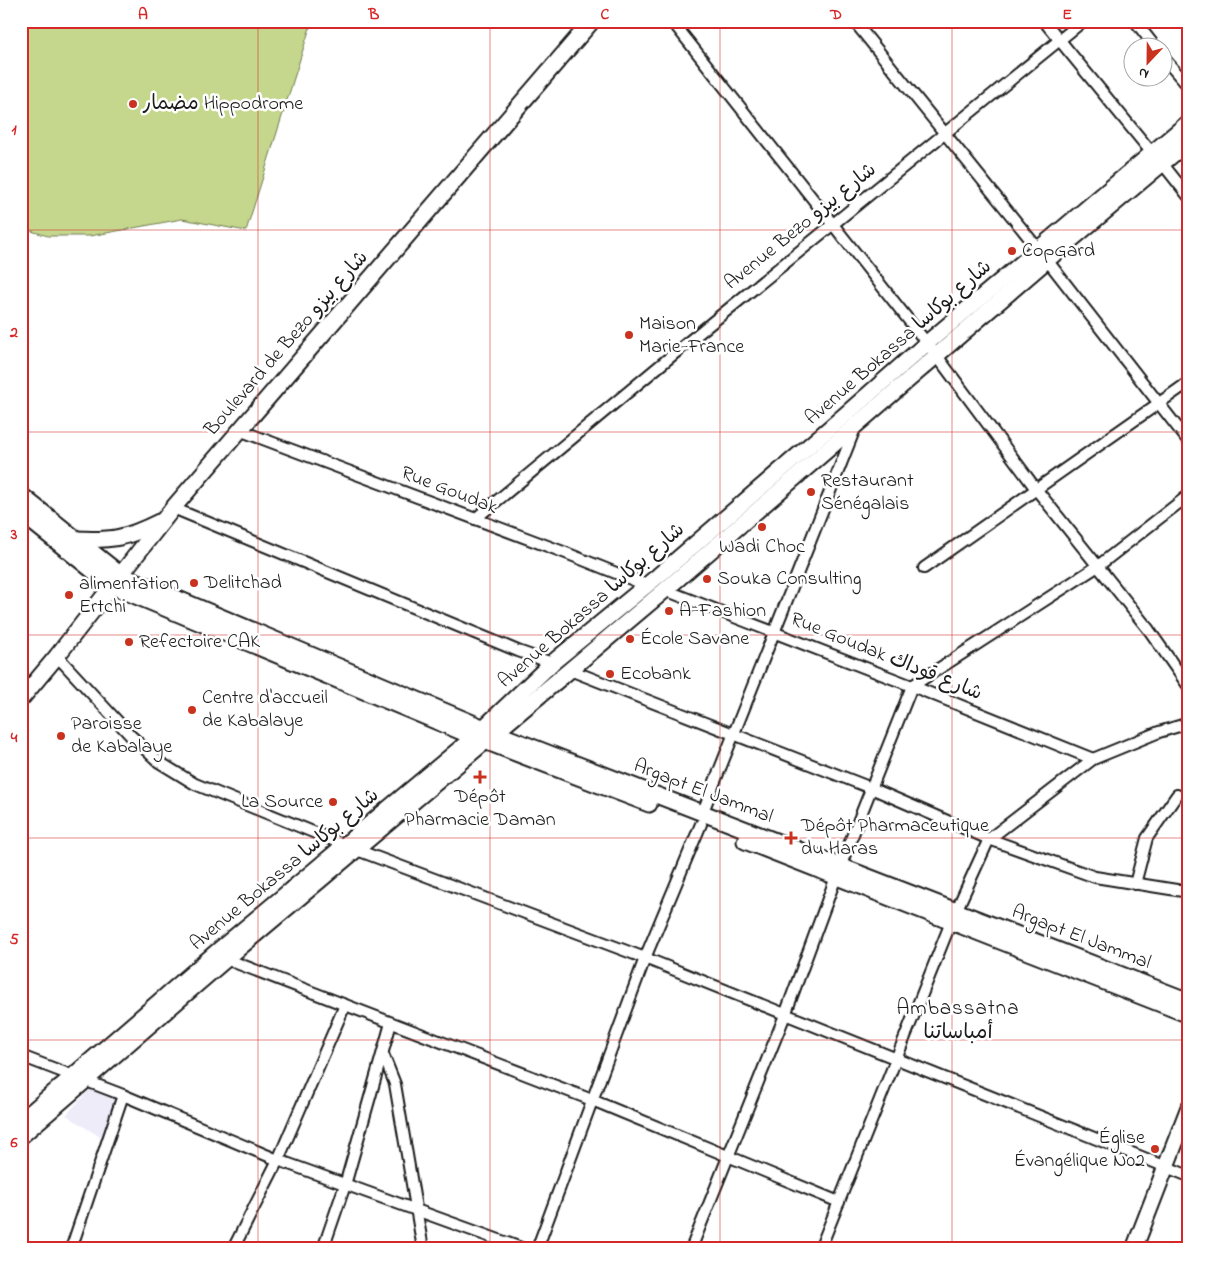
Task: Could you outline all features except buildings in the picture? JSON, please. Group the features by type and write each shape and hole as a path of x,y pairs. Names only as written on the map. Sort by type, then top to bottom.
{"street":[{"name":"Boulevard de Bezo شارع بيزو","path":"21,700 117,581 172,508 592,21"},
{"path":"672,21 937,356 1036,489 1148,630 1189,687"},
{"path":"854,21 1043,255 1189,442"},
{"path":"1044,21 1189,197"},
{"name":"Avenue Bezo شارع بيزو","path":"475,520 704,329 1083,21"},
{"path":"1134,21 1148,38"},
{"path":"1172,67 1189,87"},
{"name":"Avenue Bokassa شارع بوكاسا","path":"485,734 552,663 646,585 926,344 1043,255 1157,158 1189,122"},
{"name":"Avenue Bokassa شارع بوكاسا","path":"1157,158 1189,141"},
{"name":"Avenue Bokassa شارع بوكاسا","path":"21,1136 212,957 351,847 485,734 570,670 665,590 937,356 1043,255"},
{"path":"924,568 1189,382"},
{"path":"537,1249 645,958 702,819 733,734 858,423"},
{"name":"Rue Goudak","path":"239,430 646,585"},
{"path":"21,495 76,539 117,581"},
{"path":"691,1249 730,1156 838,872 912,686 1098,566 1189,495"},
{"path":"172,508 552,663"},
{"path":"21,513 117,581"},
{"path":"76,539 102,540 133,535 163,520"},
{"name":"Argapt El Jammal","path":"117,581 485,734 954,917 1189,1001"},
{"name":"Rue Goudak شارع قوداك","path":"665,590 1093,759"},
{"path":"57,656 131,736 159,762 195,784 351,847 645,958 1189,1176"},
{"path":"570,670 871,788 989,839 1095,877 1189,892"},
{"path":"820,1249 954,917 989,839 1093,759 1159,732 1189,723"},
{"path":"1135,884 1147,838 1177,795"},
{"name":"Avenue Bokassa شارع بوكاسا","path":"21,1121 81,1078 226,960 351,847"},
{"name":"Argapt El Jammal","path":"954,917 1189,1016"},
{"path":"226,960 592,1100 839,1202"},
{"path":"234,1249 278,1160 345,1005"},
{"path":"323,1249 346,1184 391,1023"},
{"path":"383,1054 395,1084 423,1249"},
{"path":"21,1056 81,1078 278,1160 524,1249"},
{"path":"72,1249 123,1095"},
{"path":"1134,1249 1189,1106"}],"shaded area":[{"path":"92,1087 116,1095 103,1139 66,1115"},
{"path":"1189,1218 1189,1249 1177,1249"}],"green space":[{"name":"مضمار Hippodrome","path":"21,21 312,21 246,231 182,219 90,236 48,236 21,228"}],"place":[{"name":"مضمار Hippodrome","path":"133,104"},
{"name":"CopGard","path":"1012,251"},
{"name":"Maison Marie-France","path":"629,335"},
{"name":"Restaurant Sénégalais","path":"811,492"},
{"name":"Wadi Choc","path":"762,527"},
{"name":"Souka Consulting","path":"707,579"},
{"name":"Delitchad","path":"194,583"},
{"name":"alimentation Ertchi","path":"69,595"},
{"name":"A-Fashion","path":"669,611"},
{"name":"École Savane","path":"630,639"},
{"name":"Refectoire CAK","path":"129,642"},
{"name":"Ecobank","path":"610,674"},
{"name":"Centre d'accueil de Kabalaye","path":"192,710"},
{"name":"Paroisse de Kabalaye","path":"61,736"},
{"name":"Dépôt Pharmacie Daman","path":"480,777"},
{"name":"La Source","path":"333,802"},
{"name":"Dépôt Pharmaceutique du Haras","path":"791,838"},
{"name":"Église Évangélique N02","path":"1155,1149"}],"district":[{"name":"Ambassatna أمباساتنا","path":"958,1021"}]}
